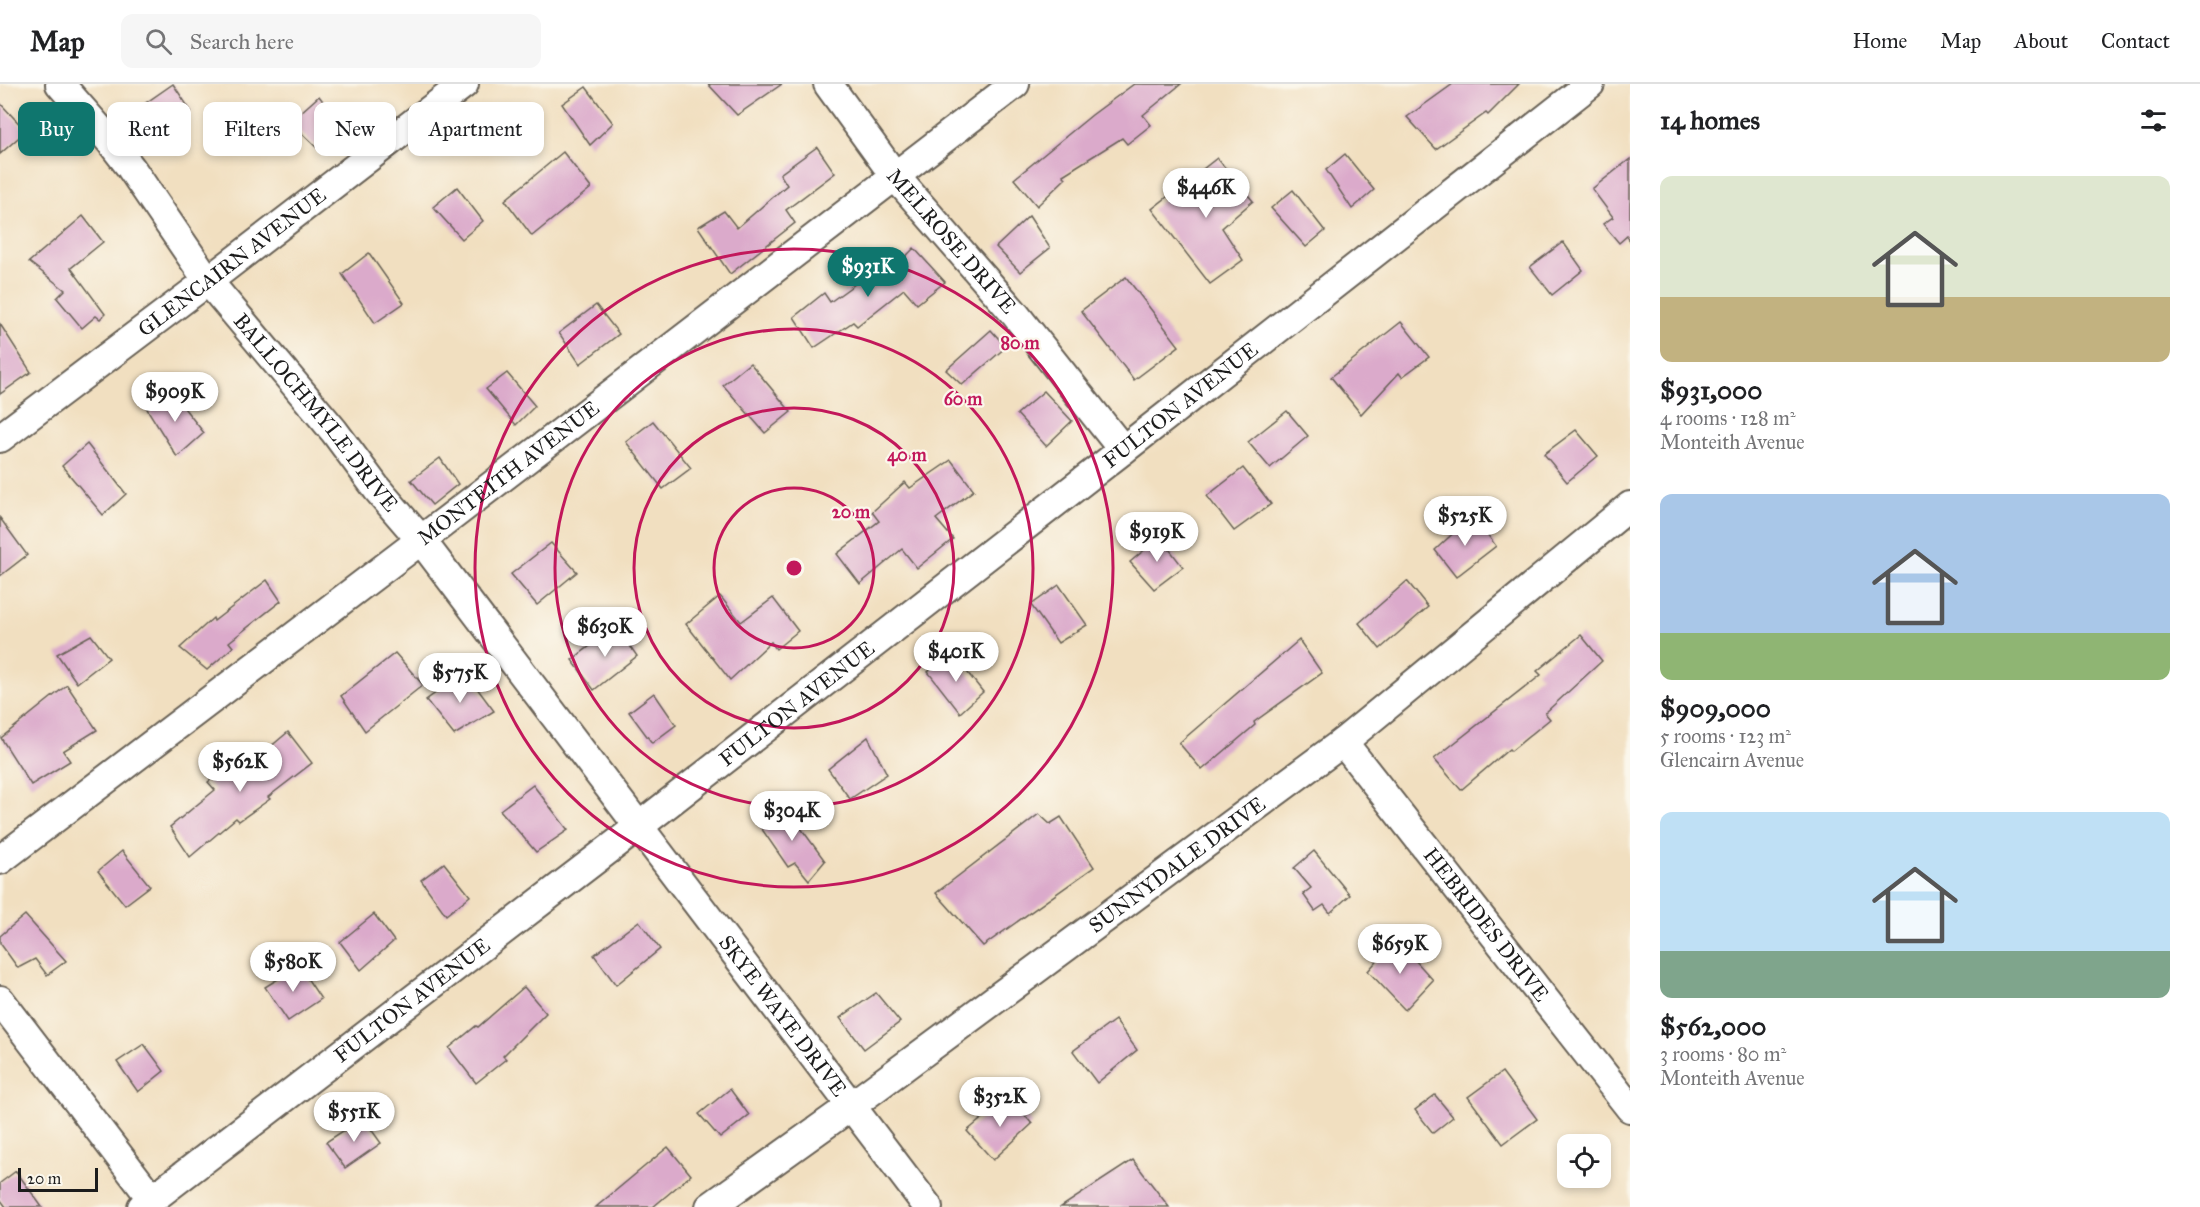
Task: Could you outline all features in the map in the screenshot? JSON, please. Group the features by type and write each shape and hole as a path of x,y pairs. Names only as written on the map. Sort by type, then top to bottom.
{"street":[{"name":"BALLOCHMYLE DRIVE","path":"60,84 131,168 208,281 334,431 377,489 421,540 638,827"},
{"name":"GLENCAIRN AVENUE","path":"0,438 464,84"},
{"name":"MELROSE DRIVE","path":"828,84 894,175 1015,314 1124,450"},
{"name":"MONTEITH AVENUE","path":"0,860 1015,84"},
{"name":"FULTON AVENUE","path":"147,1203 638,827 1124,450 1590,84"},
{"name":"SUNNYDALE DRIVE","path":"710,1207 851,1106 1343,742 1630,506"},
{"name":"HEBRIDES DRIVE","path":"1343,742 1630,1108"},
{"name":"SKYE WAYE DRIVE","path":"638,827 928,1207"},
{"path":"0,1000 147,1203"}],"building":[{"path":"173,84 185,102 147,102"},
{"path":"708,84 782,84 737,115"},
{"path":"1134,84 1181,84 1143,115 1151,125 1127,144 1122,138 1063,175 1066,178 1037,206 1014,179"},
{"path":"1453,84 1519,84 1488,115 1486,113 1436,149 1407,117"},
{"path":"586,87 613,123 590,145 562,104"},
{"path":"319,96 324,102 314,102 314,145 302,134 302,111"},
{"path":"0,103 18,122 18,138 0,154"},
{"path":"817,147 835,173 786,210 795,223 730,274 698,227 724,211 737,228 787,185 780,174"},
{"path":"563,152 591,188 532,236 505,200"},
{"path":"1345,154 1374,190 1352,209 1326,170"},
{"path":"1217,158 1253,201 1222,228 1243,260 1210,284 1152,209"},
{"path":"1630,159 1630,241 1627,236 1619,243 1603,224 1613,217 1592,189"},
{"path":"457,187 483,221 462,239 433,207"},
{"path":"1293,190 1325,231 1306,247 1271,208"},
{"path":"83,216 103,242 71,268 105,314 100,319 96,316 82,328 57,298 65,290 29,262"},
{"path":"1029,216 1050,248 1020,272 996,247"},
{"path":"1563,242 1583,270 1552,295 1530,267"},
{"path":"914,248 945,282 917,304 904,289 857,326 853,322 814,348 794,317 824,293 830,302 873,271 881,282"},
{"path":"369,253 404,303 375,323 342,274"},
{"path":"1126,277 1179,346 1134,380 1081,311"},
{"path":"596,305 619,334 580,364 559,333"},
{"path":"1401,322 1429,357 1402,377 1399,373 1361,414 1331,377"},
{"path":"0,324 31,372 0,394"},
{"path":"991,330 1006,347 962,385 946,370"},
{"path":"750,363 791,412 765,433 723,385"},
{"path":"507,373 535,406 516,425 486,389"},
{"path":"169,389 204,433 177,457 147,409"},
{"path":"1044,391 1072,421 1046,446 1017,414"},
{"path":"1287,411 1308,436 1270,468 1248,442"},
{"path":"653,421 691,468 663,489 626,442"},
{"path":"1576,430 1598,456 1567,482 1544,454"},
{"path":"87,444 126,494 103,515 62,466"},
{"path":"440,458 458,484 432,505 411,480"},
{"path":"951,460 974,490 936,519 953,539 917,568 902,549 860,584 837,554 879,521 872,512 905,482 910,488"},
{"path":"1243,468 1271,504 1234,531 1207,496"},
{"path":"1473,515 1496,546 1456,577 1435,550"},
{"path":"0,518 27,555 0,576"},
{"path":"1160,537 1183,567 1154,589 1130,562"},
{"path":"551,543 577,572 537,605 511,574"},
{"path":"267,580 281,601 229,642 233,647 207,670 180,648 213,618 214,621"},
{"path":"1407,581 1428,607 1380,649 1359,623"},
{"path":"1059,585 1087,625 1058,643 1031,605"},
{"path":"720,596 741,622 773,598 798,631 776,649 771,642 730,680 686,624"},
{"path":"616,626 637,656 594,690 572,660"},
{"path":"91,635 109,658 77,683 57,654"},
{"path":"1581,635 1602,661 1545,713 1550,719 1511,751 1509,749 1461,790 1434,759 1541,675 1537,671"},
{"path":"1299,640 1322,673 1254,722 1255,725 1202,770 1179,743"},
{"path":"395,653 423,685 365,731 341,696"},
{"path":"952,653 983,692 960,713 928,672"},
{"path":"465,672 494,711 454,735 426,700"},
{"path":"67,685 97,730 63,751 70,761 31,785 1,738"},
{"path":"654,693 676,725 652,743 629,712"},
{"path":"288,732 312,763 268,797 270,799 239,821 236,818 190,857 170,827 215,790 208,782 236,761 244,769"},
{"path":"868,737 887,774 850,799 828,769"},
{"path":"533,785 568,830 536,852 500,810"},
{"path":"784,805 825,861 809,880 795,863 788,867 759,825"},
{"path":"1039,814 1050,824 1061,817 1094,867 983,946 936,893"},
{"path":"122,851 150,886 125,905 98,871"},
{"path":"1314,851 1350,895 1330,913 1324,905 1315,911 1303,894 1311,888 1294,868"},
{"path":"444,863 470,896 446,915 421,880"},
{"path":"374,914 394,941 361,970 340,942"},
{"path":"25,915 66,961 47,975 35,959 18,968 0,943 0,936"},
{"path":"639,921 660,949 616,985 594,955"},
{"path":"1396,939 1433,980 1405,1010 1368,971"},
{"path":"299,966 321,999 288,1021 265,987"},
{"path":"524,987 546,1013 503,1056 506,1059 476,1083 449,1048 476,1026 478,1027"},
{"path":"876,993 900,1022 864,1049 840,1018"},
{"path":"1115,1020 1137,1050 1097,1083 1073,1051"},
{"path":"144,1044 164,1071 138,1092 117,1062"},
{"path":"1502,1072 1537,1119 1503,1144 1468,1097"},
{"path":"730,1089 749,1115 720,1138 699,1114"},
{"path":"1435,1095 1453,1117 1433,1133 1415,1110"},
{"path":"1009,1096 1032,1124 993,1160 967,1131"},
{"path":"363,1118 381,1143 345,1168 326,1142"},
{"path":"668,1147 691,1175 653,1207 596,1207"},
{"path":"1133,1160 1169,1207 1061,1207"},
{"path":"16,1171 42,1207 6,1207 0,1199 0,1183"}]}
